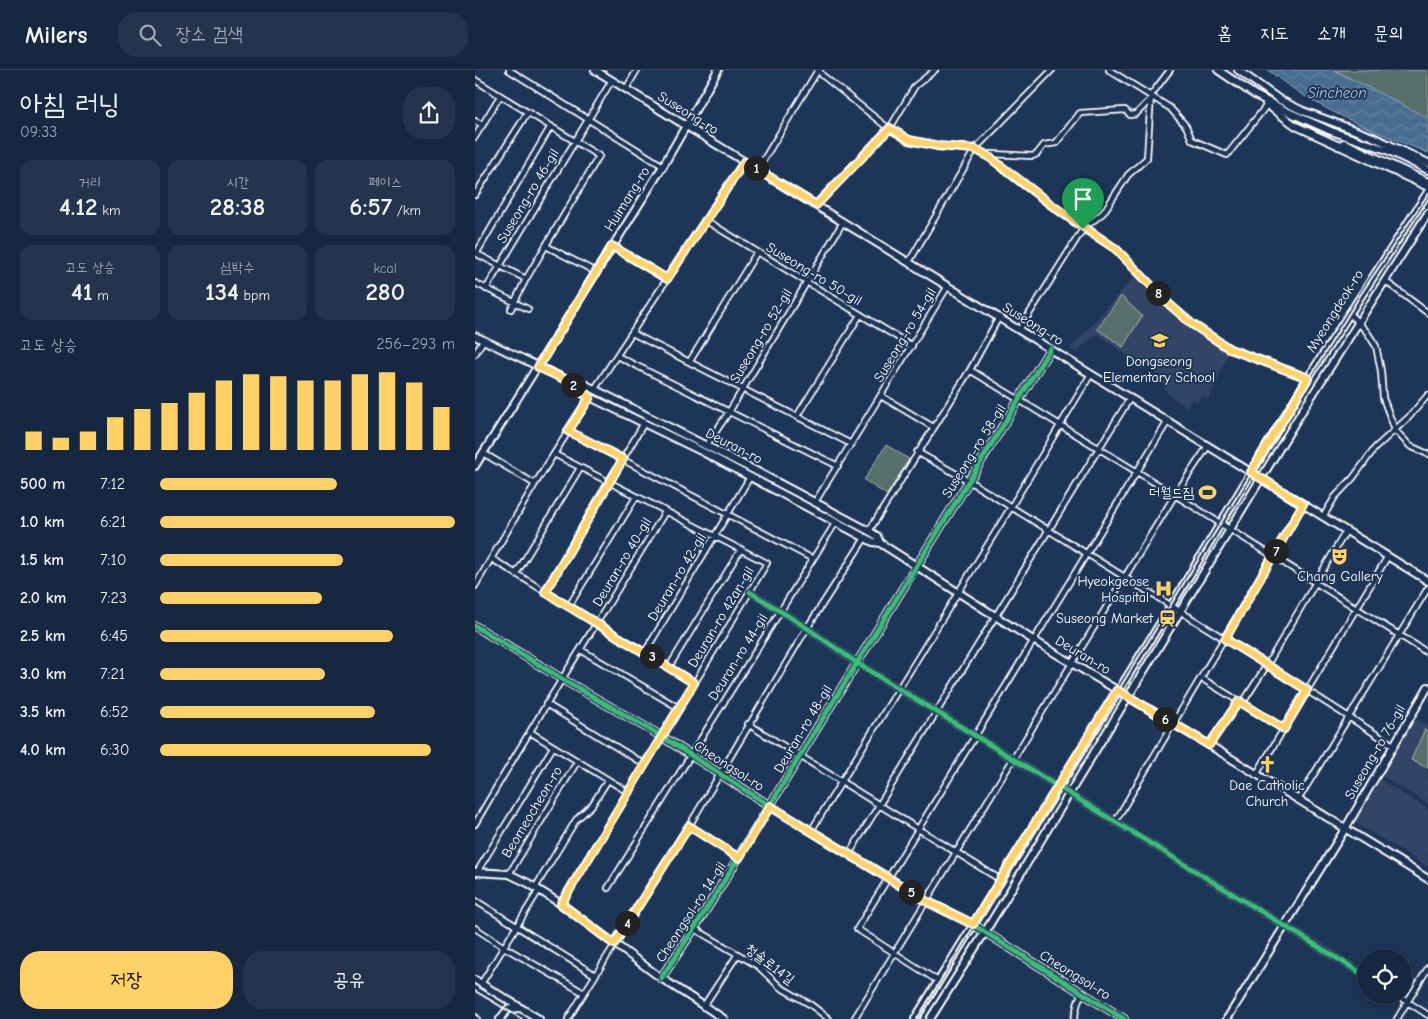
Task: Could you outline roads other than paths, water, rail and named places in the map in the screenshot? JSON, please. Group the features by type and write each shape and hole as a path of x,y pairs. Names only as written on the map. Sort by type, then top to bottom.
{"main road":[{"name":"Suseong-ro","path":"595,70 1428,581"},
{"name":"Huimang-ro","path":"475,466 663,166 718,70"},
{"path":"1219,70 1296,126 1428,187"},
{"path":"1238,70 1280,100 1303,111 1373,137 1428,163"},
{"path":"1255,95 1309,122 1387,150 1428,170"},
{"path":"1338,146 1344,143 1428,182"},
{"path":"1377,158 1378,151 1387,150"},
{"name":"Myeongdeok-ro","path":"915,1019 1117,690 1171,606 1308,378 1428,192"},
{"name":"Myeongdeok-ro","path":"930,1019 1357,322 1428,213"},
{"name":"Deuran-ro","path":"475,336 571,382 584,384 706,446 869,531 877,536 880,543"},
{"name":"Suseong-ro 58-gil","path":"916,565 1050,349"},
{"name":"Deuran-ro","path":"571,382 579,391 590,397 750,477 865,538 880,543 1033,640 1428,879"},
{"name":"Deuran-ro 48-gil","path":"770,806 916,565"},
{"name":"Cheongsol-ro","path":"475,626 661,736 770,806 926,901 973,924 1124,1019"},
{"name":"Suseong-ro 76-gil","path":"1227,1019 1345,829 1428,687"},
{"name":"Cheongsol-ro 14-gil","path":"661,978 695,929 770,806"},
{"name":"Beomeocheon-ro","path":"476,872 509,874 537,889 561,904 661,978 724,1019"},
{"path":"478,982 539,1019"},
{"path":"500,1019 508,1009 515,1007 523,1010"}],"street":[{"path":"509,70 589,118"},
{"path":"625,89 637,70"},
{"path":"758,169 819,70 822,75 890,128 909,140 939,146 975,149 988,156 1083,229 1116,249 1170,305 1192,324 1230,349 1308,378"},
{"path":"816,205 890,128 915,86 935,70"},
{"path":"909,262 975,149 1052,70"},
{"path":"1109,70 1170,108 1186,126 1192,140 1227,155 1267,105"},
{"path":"988,156 999,153 1033,156 1044,145 1053,144 1059,140 1080,113 1125,110 1130,114 1136,114 1170,70"},
{"path":"475,80 575,141"},
{"name":"Suseong-ro 46-gil","path":"486,289 612,80"},
{"path":"475,137 501,96"},
{"path":"1019,330 1083,229 1103,213 1129,175 1147,158 1151,97"},
{"path":"475,195 528,112"},
{"name":"Huimang-ro","path":"589,118 663,166"},
{"path":"475,121 483,125"},
{"path":"526,279 475,253 551,126"},
{"name":"Suseong-ro 46-gil","path":"546,246 599,156 575,141"},
{"path":"594,390 744,162"},
{"name":"Suseong-ro 50-gil","path":"705,220 912,346"},
{"name":"Suseong-ro 52-gil","path":"706,446 729,412 843,222"},
{"path":"511,309 546,246 596,272"},
{"name":"Huimang-ro","path":"612,246 667,279"},
{"path":"690,361 757,252"},
{"path":"1385,281 1428,313"},
{"path":"475,283 528,309"},
{"name":"Suseong-ro 54-gil","path":"815,502 948,286"},
{"path":"1349,313 1370,336 1376,346 1383,398 1395,430 1410,446 1428,454"},
{"path":"797,416 860,315"},
{"path":"869,531 970,370 999,317"},
{"path":"632,332 851,444"},
{"path":"475,354 483,340"},
{"path":"617,356 838,466"},
{"path":"970,370 1019,400"},
{"path":"811,831 1091,374"},
{"path":"1323,516 1335,497 1353,478 1375,448 1395,430 1428,394"},
{"name":"Suseong-ro 54-gil","path":"881,396 933,427"},
{"path":"475,586 553,454 590,397"},
{"path":"849,854 1130,398"},
{"name":"Suseong-ro 58-gil","path":"1019,400 1220,523"},
{"path":"938,981 857,929 1168,421"},
{"path":"545,592 644,423"},
{"path":"568,431 813,559"},
{"path":"854,1019 1071,663 1175,495 1208,446"},
{"path":"917,452 969,481"},
{"path":"483,453 535,484"},
{"name":"Deuran-ro 40-gil","path":"553,454 715,536"},
{"path":"516,574 580,468"},
{"name":"Deuran-ro 42-gil","path":"645,652 750,477"},
{"name":"Suseong-ro 58-gil","path":"969,481 1171,606"},
{"name":"Deuran-ro 40-gil","path":"569,606 636,497"},
{"path":"1115,822 1225,639 1303,504"},
{"name":"Deuran-ro 40-gil","path":"598,623 665,512"},
{"name":"Deuran-ro 44-gil","path":"690,754 836,522"},
{"path":"1220,523 1428,653"},
{"path":"1209,745 1239,701 1244,701 1346,531"},
{"name":"Deuran-ro 42an-gil","path":"561,904 767,563 715,536"},
{"path":"568,1019 689,826 719,772 807,628 865,538"},
{"name":"Deuran-ro 42an-gil","path":"669,667 741,549"},
{"path":"1256,775 1388,556"},
{"name":"Deuran-ro 40-gil","path":"492,559 694,683"},
{"path":"1298,800 1428,588"},
{"path":"750,592 807,628 857,663 1357,971"},
{"path":"1171,606 1393,745"},
{"path":"475,824 598,623"},
{"path":"581,650 679,708"},
{"path":"1201,678 1284,729"},
{"path":"547,704 644,764"},
{"path":"748,724 799,756"},
{"path":"530,732 628,792"},
{"name":"Beomeocheon-ro","path":"476,872 553,747"},
{"name":"Cheongsol-ro","path":"608,888 690,754"},
{"name":"Deuran-ro 48-gil","path":"799,756 1001,880"},
{"name":"Beomeocheon-ro","path":"509,874 577,762"},
{"path":"478,982 504,947 576,820 592,805 608,780"},
{"path":"689,826 739,858"},
{"path":"476,901 595,975"},
{"path":"475,928 584,993"},
{"name":"청솔로14길","path":"695,929 758,966 780,987 811,1005 829,1019"},
{"path":"703,1007 738,954"},
{"path":"1412,995 1428,968"},
{"path":"1074,1019 1082,992"},
{"path":"1397,1019 1407,1004"},
{"path":"1411,1004 1428,1015"}],"water":[{"name":"Sincheon","path":"1268,70 1334,70 1428,118 1428,153 1345,118 1305,96"}],"railway":[{"path":"917,1019 1361,294 1428,194"},
{"path":"475,991 522,1019"}],"place":[{"name":"Dongseong Elementary School","path":"1159,341"},
{"name":"더월드짐","path":"1208,492"},
{"name":"Chang Gallery","path":"1340,556"},
{"name":"Hyeokgeose Hospital","path":"1163,589"},
{"name":"Suseong Market","path":"1167,618"},
{"name":"Dae Catholic Church","path":"1267,765"}]}
